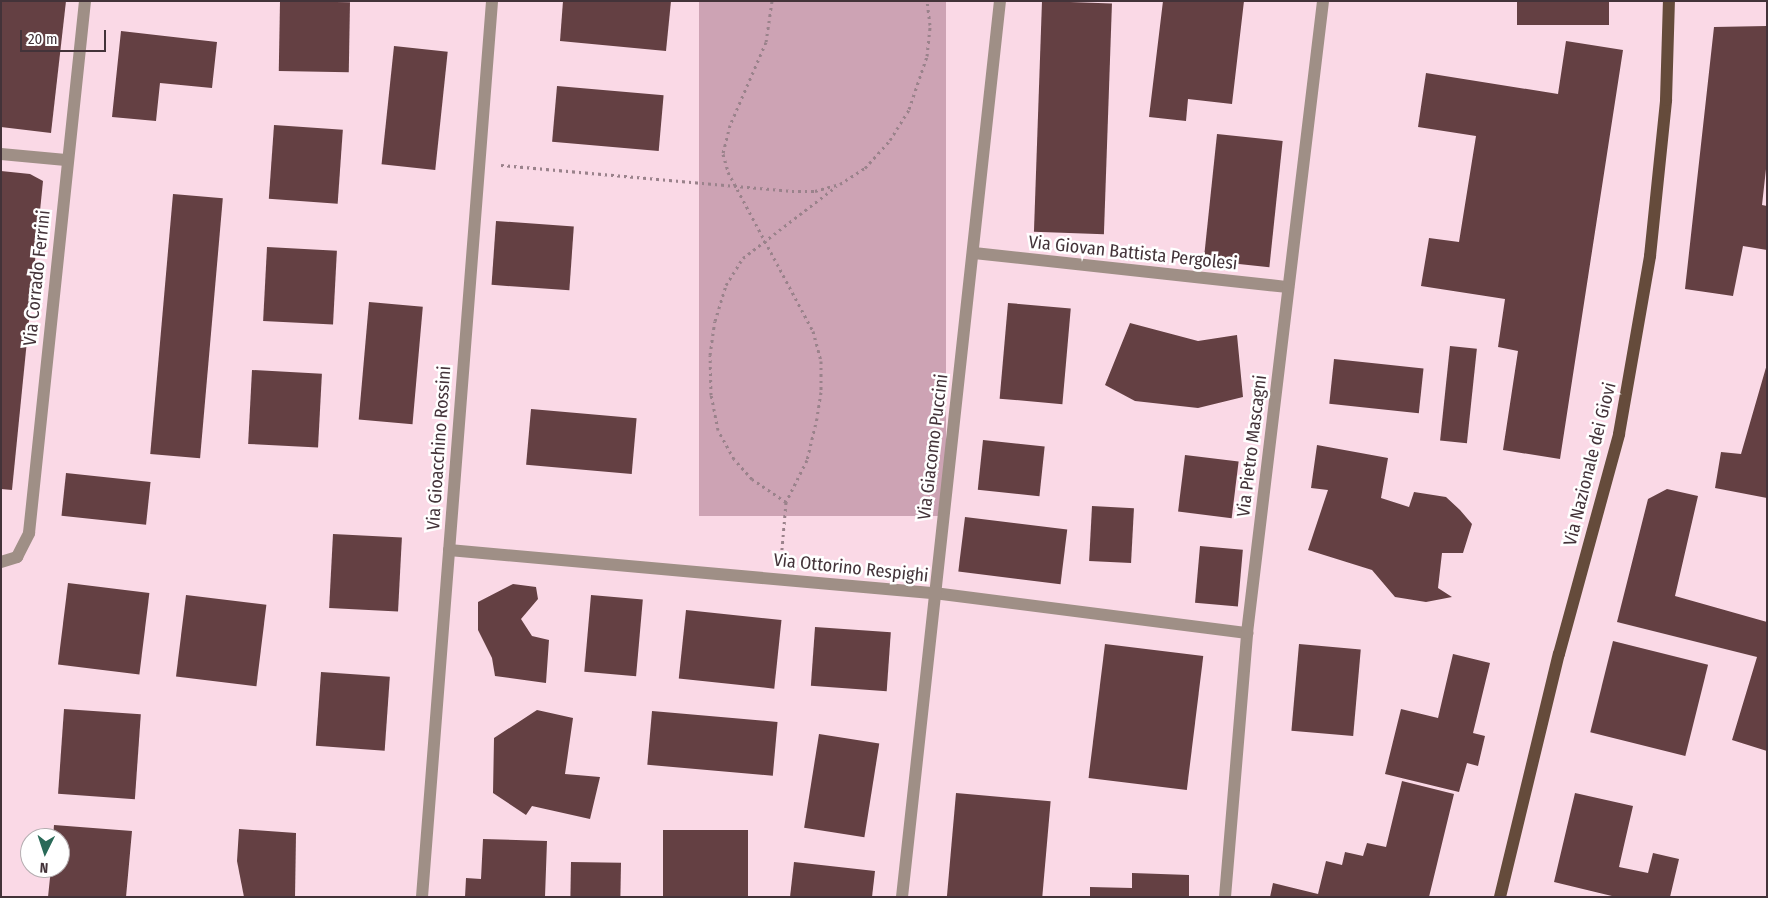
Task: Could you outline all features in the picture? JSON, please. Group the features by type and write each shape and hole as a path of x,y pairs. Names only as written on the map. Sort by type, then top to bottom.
{"main road":[{"name":"Via Nazionale dei Giovi","path":"1500,897 1559,654 1619,434 1650,256 1666,100 1669,1"}],"street":[{"name":"Via Corrado Ferrini","path":"1,562 17,557 29,533 66,160 85,1"},
{"name":"Via Gioacchino Rossini","path":"422,897 492,1"},
{"name":"Via Giacomo Puccini","path":"902,897 934,593 974,253 1000,1"},
{"name":"Via Pietro Mascagni","path":"1225,897 1247,633 1323,1"},
{"path":"1,154 66,160"},
{"name":"Via Giovan Battista Pergolesi","path":"974,253 1288,287"},
{"name":"Via Ottorino Respighi","path":"449,550 934,593 1247,633"}],"path":[{"path":"772,1 760,61 726,139 723,154 736,186 812,331 821,361 821,392 807,460 786,502 780,578"},
{"path":"786,502 759,485 734,459 718,430 711,394 715,321 726,285 743,258 864,168 890,140 909,109 927,56 930,24 927,1"},
{"path":"478,163 736,186 815,191 840,184"}],"shaded area":[{"path":"699,1 946,1 946,516 699,516"}],"building":[{"path":"1,1 66,1 51,133 1,127"},
{"path":"280,1 350,2 349,72 279,71"},
{"path":"563,1 671,1 666,51 560,41"},
{"path":"1042,1 1112,3 1104,234 1034,232"},
{"path":"1163,1 1244,1 1232,104 1188,99 1186,121 1149,117"},
{"path":"1517,1 1609,1 1609,25 1517,25"},
{"path":"1767,26 1767,160 1762,205 1767,206 1767,250 1743,246 1733,296 1685,289 1714,27"},
{"path":"121,31 217,42 212,88 160,83 156,121 112,117"},
{"path":"1566,41 1623,50 1560,459 1503,450 1518,351 1498,347 1505,299 1421,286 1429,238 1459,242 1476,136 1418,127 1426,73 1558,94"},
{"path":"394,46 448,52 435,170 382,164"},
{"path":"557,86 664,95 659,151 552,142"},
{"path":"274,125 343,130 338,204 269,199"},
{"path":"1217,134 1283,141 1269,267 1204,260"},
{"path":"1,171 30,174 43,181 12,490 1,489"},
{"path":"173,194 223,198 200,458 150,454"},
{"path":"496,221 574,226 569,290 492,285"},
{"path":"267,247 337,251 333,325 263,321"},
{"path":"369,302 423,307 413,424 359,420"},
{"path":"1008,303 1071,308 1062,404 1000,399"},
{"path":"1130,323 1198,341 1237,335 1243,397 1198,408 1135,401 1105,385"},
{"path":"1450,346 1477,349 1467,443 1440,440"},
{"path":"1334,359 1424,368 1419,413 1329,404"},
{"path":"1767,364 1767,498 1715,488 1721,452 1741,454"},
{"path":"252,370 322,374 318,448 248,444"},
{"path":"531,409 637,418 632,474 526,465"},
{"path":"983,440 1045,446 1039,496 978,490"},
{"path":"1317,445 1388,458 1381,498 1409,507 1414,492 1446,497 1460,510 1472,524 1463,553 1442,553 1438,588 1452,597 1426,602 1395,597 1372,570 1308,550 1328,490 1311,488"},
{"path":"1185,455 1239,462 1232,518 1178,512"},
{"path":"66,473 151,482 146,525 62,516"},
{"path":"1667,489 1698,496 1675,596 1767,622 1767,751 1732,740 1757,657 1617,622 1648,499"},
{"path":"1092,506 1134,508 1131,563 1089,561"},
{"path":"965,517 1067,530 1061,584 958,572"},
{"path":"333,534 402,538 398,612 329,608"},
{"path":"1200,546 1243,550 1238,607 1195,603"},
{"path":"68,583 149,593 139,674 58,664"},
{"path":"513,584 536,587 538,599 521,619 532,636 549,640 546,683 495,676 492,658 478,630 478,602"},
{"path":"186,595 266,605 256,686 176,676"},
{"path":"591,595 643,600 636,676 584,672"},
{"path":"686,610 781,620 774,689 679,679"},
{"path":"815,627 891,632 887,691 811,686"},
{"path":"1613,641 1708,665 1685,756 1590,732"},
{"path":"1105,644 1203,656 1187,790 1089,778"},
{"path":"1299,644 1361,649 1353,736 1291,731"},
{"path":"1453,654 1490,663 1473,733 1485,736 1478,766 1467,763 1459,792 1385,774 1401,709 1438,718"},
{"path":"321,672 390,677 385,751 316,746"},
{"path":"64,709 141,714 135,799 58,794"},
{"path":"537,710 573,718 565,774 600,777 590,819 532,806 526,815 493,793 494,738"},
{"path":"652,711 778,722 773,776 647,765"},
{"path":"819,734 879,744 864,837 804,828"},
{"path":"1402,781 1454,794 1429,897 1270,897 1273,883 1318,894 1326,861 1342,865 1345,852 1363,856 1367,843 1386,847"},
{"path":"956,793 1051,801 1042,897 947,897"},
{"path":"1575,793 1633,806 1619,867 1648,873 1653,853 1679,859 1670,897 1616,897 1554,882"},
{"path":"54,825 132,831 126,897 48,897 50,878 70,878 70,828 54,828"},
{"path":"239,829 296,833 295,897 244,897 237,861"},
{"path":"663,830 748,830 748,897 663,897"},
{"path":"483,839 547,841 545,897 465,897 466,878 481,879"},
{"path":"571,862 621,863 620,897 570,897"},
{"path":"794,862 875,871 872,897 790,897"},
{"path":"1132,873 1189,875 1189,897 1090,897 1090,887 1132,888"}]}
